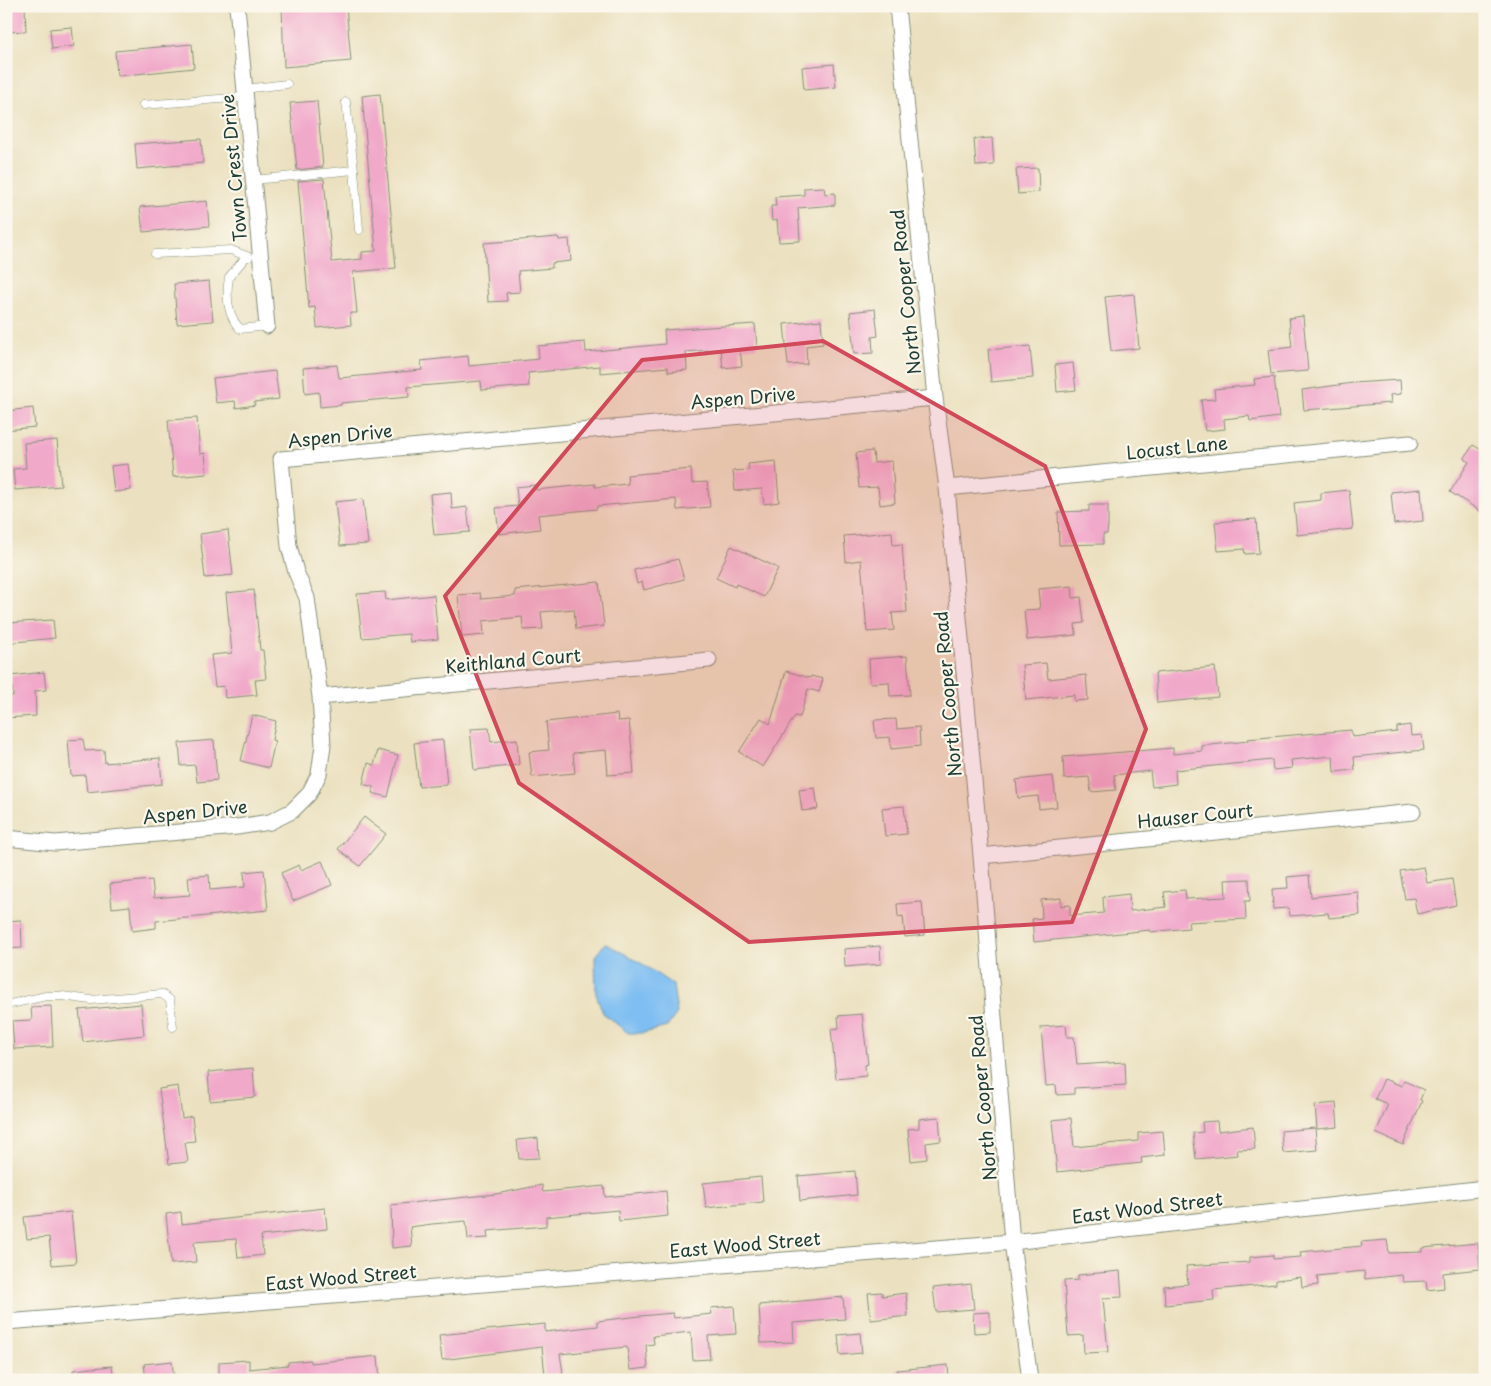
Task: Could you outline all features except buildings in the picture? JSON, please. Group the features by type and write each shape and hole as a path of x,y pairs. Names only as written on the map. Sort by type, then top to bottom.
{"street":[{"name":"Town Crest Drive","path":"237,6 253,180 253,256 267,326"},
{"name":"North Cooper Road","path":"897,6 935,398 947,488 981,856 1012,1242 1030,1380"},
{"name":"Aspen Drive","path":"6,838 56,843 237,827 270,822 292,811 309,794 319,774 323,745 320,697 307,598 296,572 289,546 281,459 935,398"},
{"name":"Locust Lane","path":"947,488 1410,443"},
{"name":"Keithland Court","path":"320,697 710,660"},
{"name":"Hauser Court","path":"981,856 1413,812"},
{"name":"East Wood Street","path":"6,1322 1012,1242 1485,1188"}],"lane":[{"path":"143,105 245,93 287,84"},
{"path":"346,102 359,230"},
{"path":"253,180 354,170"},
{"path":"155,254 231,250 253,256"},
{"path":"253,256 229,277 229,306 234,322 240,329 267,326"},
{"path":"6,1005 46,996 90,1000 162,994 170,1000 173,1027"}],"highlighted area":[{"path":"823,341 1045,466 1146,729 1072,922 749,942 519,783 445,596 642,360"}],"water":[{"path":"605,943 641,963 673,985 677,1013 667,1027 643,1033 628,1033 603,1013 596,994 595,957"}]}
